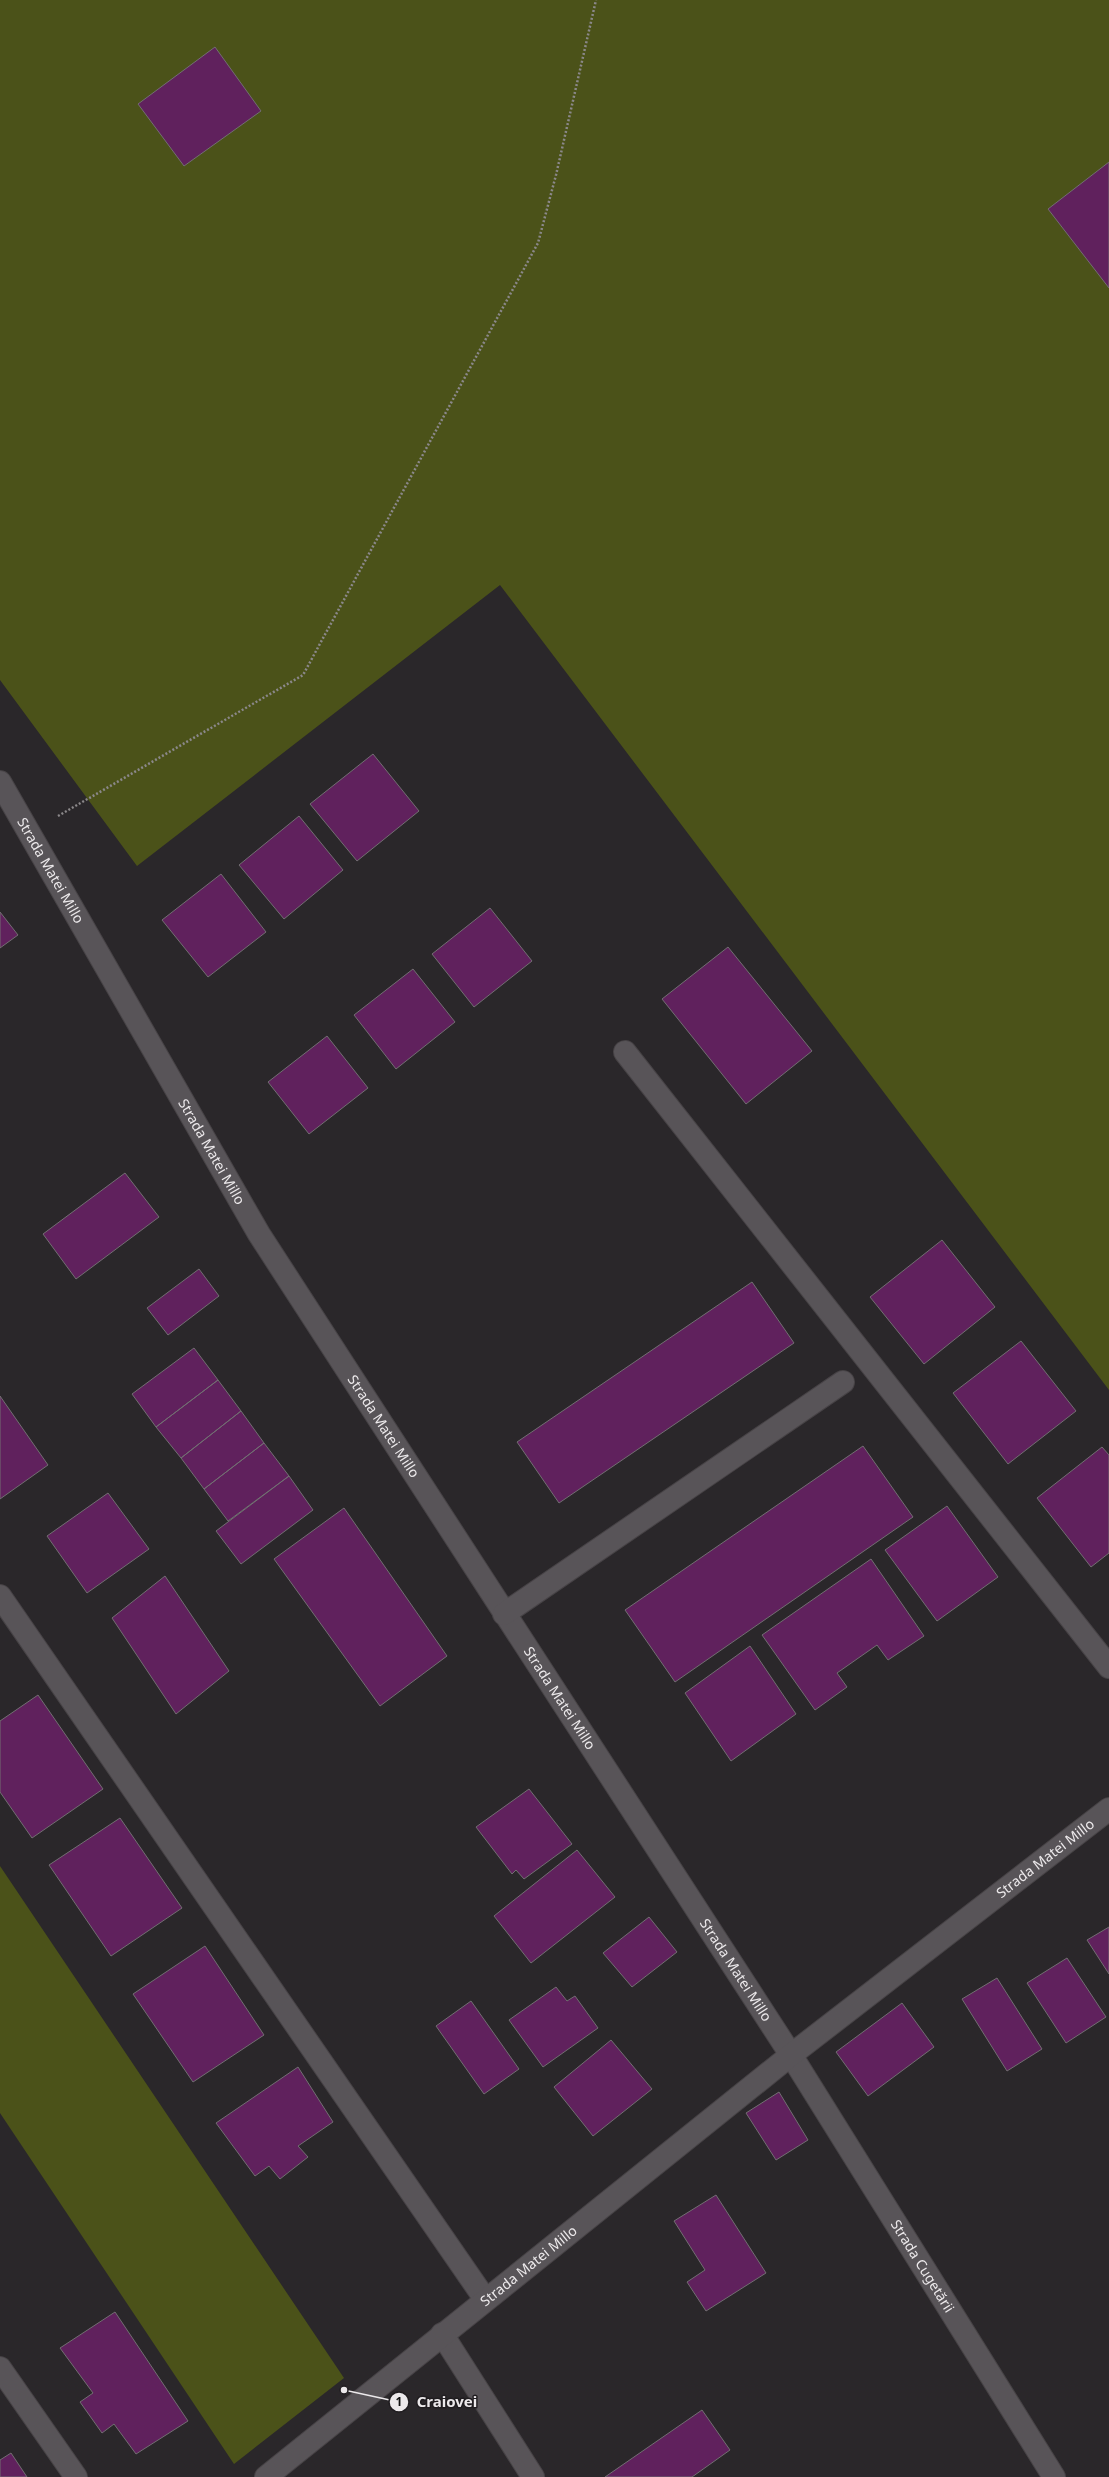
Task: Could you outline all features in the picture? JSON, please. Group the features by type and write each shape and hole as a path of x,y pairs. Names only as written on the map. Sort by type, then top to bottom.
{"street":[{"name":"Strada Matei Millo","path":"0,782 259,1234 791,2055"},
{"path":"625,1052 1109,1667"},
{"path":"504,1614 843,1382"},
{"path":"0,1596 485,2299"},
{"name":"Strada Matei Millo","path":"266,2477 485,2299 791,2055 1109,1809"},
{"name":"Strada Cugetării","path":"791,2055 1054,2477"},
{"path":"442,2334 533,2477"},
{"path":"0,2368 76,2477"}],"path":[{"path":"30,833 303,675 538,243 556,175 596,0"}],"green space":[{"path":"0,0 1109,0 1109,1390 500,585 137,866 0,680"},
{"path":"0,1866 344,2378 234,2464 0,2113"}],"building":[{"path":"215,47 261,111 184,166 138,104"},
{"path":"1109,162 1109,288 1048,209"},
{"path":"373,754 419,811 357,861 310,804"},
{"path":"299,816 343,870 284,919 239,865"},
{"path":"221,874 266,932 208,977 162,920"},
{"path":"490,908 532,961 474,1007 432,954"},
{"path":"0,912 18,935 0,948"},
{"path":"728,947 812,1051 746,1104 662,999"},
{"path":"413,969 455,1022 396,1069 354,1015"},
{"path":"327,1036 368,1088 309,1134 268,1082"},
{"path":"125,1173 159,1217 76,1279 43,1234"},
{"path":"942,1240 995,1307 924,1364 870,1297"},
{"path":"199,1269 219,1296 168,1335 147,1308"},
{"path":"752,1282 794,1343 559,1503 517,1442"},
{"path":"1021,1341 1076,1411 1008,1464 953,1393"},
{"path":"194,1348 218,1380 156,1427 132,1394"},
{"path":"218,1380 241,1411 181,1458 156,1427"},
{"path":"0,1396 48,1465 0,1499"},
{"path":"241,1411 264,1443 204,1489 181,1458"},
{"path":"264,1443 289,1476 228,1521 204,1489"},
{"path":"863,1446 913,1517 675,1682 625,1610"},
{"path":"1102,1447 1109,1455 1109,1553 1091,1567 1037,1498"},
{"path":"289,1476 313,1510 241,1564 216,1531"},
{"path":"108,1493 149,1549 87,1593 47,1536"},
{"path":"947,1506 998,1577 937,1621 885,1550"},
{"path":"344,1508 447,1656 380,1706 274,1559"},
{"path":"871,1559 924,1636 888,1660 877,1645 837,1673 847,1687 815,1710 762,1635"},
{"path":"165,1576 229,1671 176,1714 112,1618"},
{"path":"750,1646 796,1714 731,1761 685,1693"},
{"path":"38,1695 103,1789 32,1838 0,1792 0,1721"},
{"path":"529,1789 572,1844 524,1879 516,1870 512,1874 476,1827"},
{"path":"120,1818 182,1908 111,1956 49,1865"},
{"path":"577,1850 615,1897 531,1963 494,1916"},
{"path":"649,1917 677,1952 632,1987 603,1953"},
{"path":"1109,1927 1109,1974 1087,1940"},
{"path":"205,1946 264,2035 193,2082 133,1994"},
{"path":"1067,1958 1106,2017 1066,2043 1027,1983"},
{"path":"997,1978 1042,2049 1007,2071 962,1999"},
{"path":"556,1987 567,2001 575,1996 598,2028 543,2067 509,2020"},
{"path":"471,2001 519,2069 484,2094 436,2026"},
{"path":"902,2003 934,2047 868,2096 836,2052"},
{"path":"611,2040 652,2089 593,2136 554,2087"},
{"path":"298,2067 333,2122 298,2146 308,2157 280,2179 269,2166 255,2176 216,2123"},
{"path":"779,2092 808,2140 776,2160 746,2113"},
{"path":"716,2195 766,2273 706,2311 687,2282 705,2270 674,2221"},
{"path":"115,2312 188,2421 136,2454 114,2424 102,2433 80,2402 93,2393 60,2348"},
{"path":"702,2410 730,2450 692,2477 605,2477"},
{"path":"11,2453 27,2477 0,2477 0,2460"}],"place":[{"name":"Craiovei","path":"344,2390"}]}
